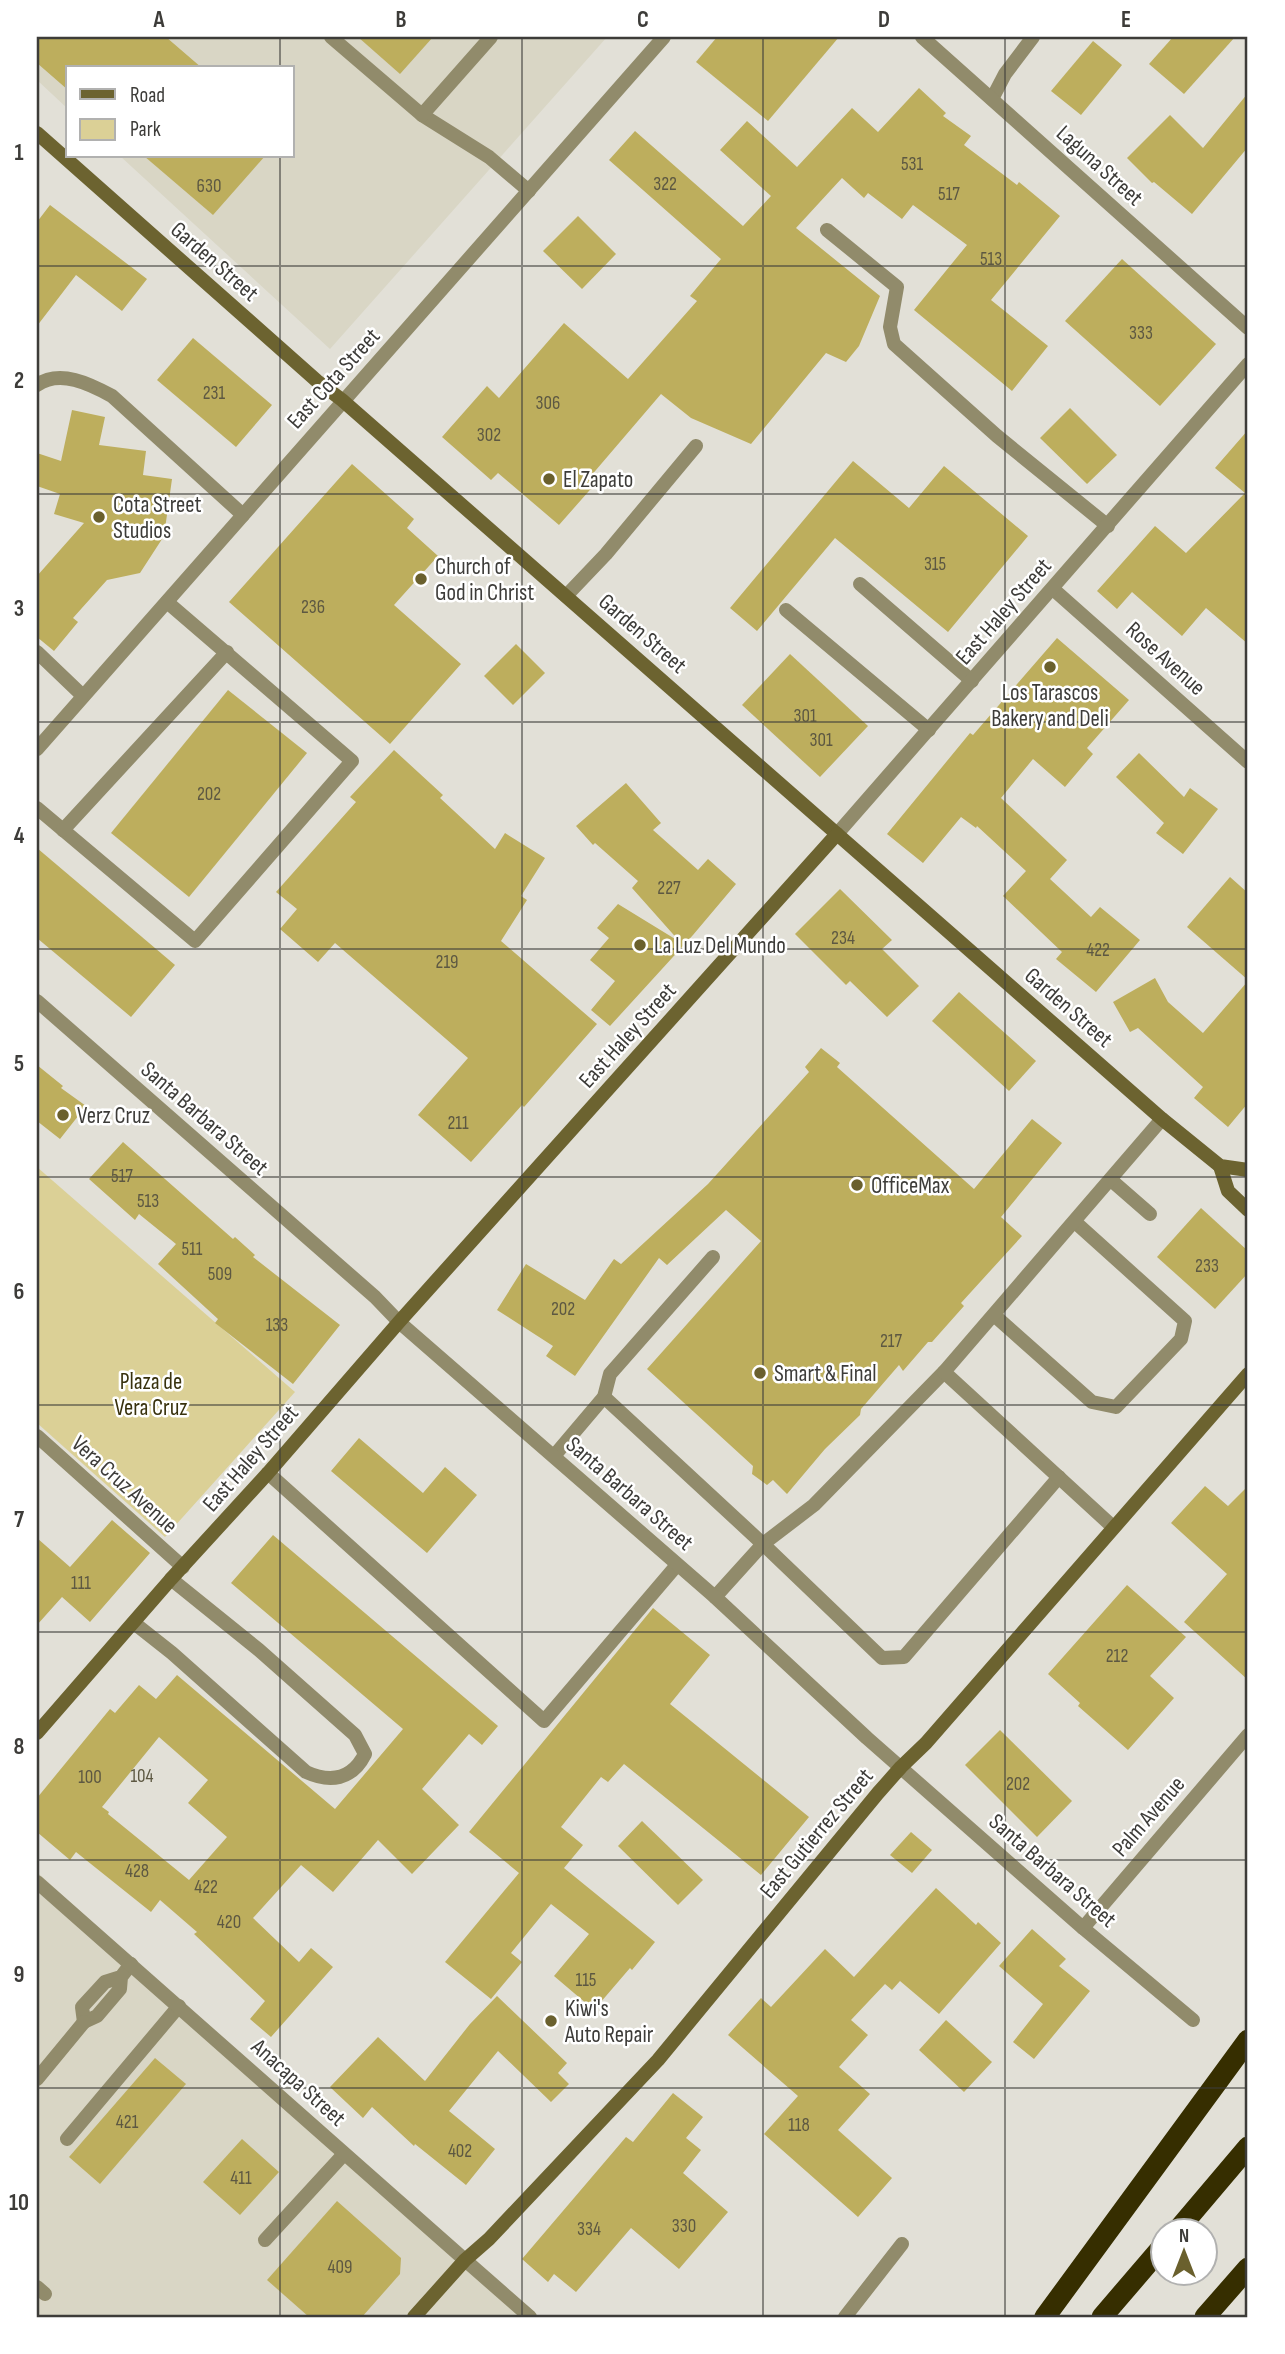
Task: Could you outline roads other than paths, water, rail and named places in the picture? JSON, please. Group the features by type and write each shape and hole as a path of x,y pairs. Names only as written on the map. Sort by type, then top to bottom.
{"highway":[{"path":"1045,2317 1248,2040"},
{"path":"1187,2218 1248,2147"},
{"path":"1101,2317 1148,2264"},
{"path":"1205,2317 1248,2268"}],"main road":[{"name":"Garden Street","path":"37,133 1162,1119 1220,1166 1228,1192 1248,1209"},
{"name":"East Haley Street","path":"39,1725 268,1474 399,1322 837,834"},
{"path":"1220,1166 1248,1170"},
{"name":"East Gutierrez Street","path":"414,2317 465,2260 489,2239 658,2060 901,1767 926,1743 1248,1374"}],"street":[{"path":"331,37 422,115 489,157 529,191"},
{"path":"422,115 491,37"},
{"name":"East Cota Street","path":"37,749 664,37"},
{"name":"Laguna Street","path":"922,37 1248,328"},
{"path":"992,99 1005,74 1033,37"},
{"path":"827,230 897,287 890,327 894,344 997,436 1108,526"},
{"name":"East Haley Street","path":"837,834 1248,364"},
{"path":"37,385 55,379 73,379 90,384 112,396 243,515"},
{"path":"566,596 606,554 696,446"},
{"path":"860,584 972,681"},
{"name":"Rose Avenue","path":"1053,589 1248,762"},
{"path":"37,808 195,941 352,761 167,602"},
{"path":"786,610 929,730"},
{"path":"37,652 83,696"},
{"path":"63,830 227,652"},
{"name":"Santa Barbara Street","path":"37,1001 715,1597 1083,1928 1193,2020"},
{"path":"715,1597 764,1544 814,1505 944,1372 1162,1119"},
{"path":"1111,1180 1150,1214"},
{"path":"994,1315 1092,1402 1116,1407 1181,1339 1185,1321 1074,1222"},
{"path":"554,1456 604,1397 610,1374 713,1257"},
{"path":"944,1372 1113,1527"},
{"path":"604,1397 764,1544 882,1658 904,1657 1059,1477"},
{"name":"Vera Cruz Avenue","path":"37,1436 183,1567"},
{"path":"268,1474 544,1721 677,1564"},
{"path":"134,1623 172,1653 306,1772 319,1778 337,1780 348,1774 361,1761 365,1754 355,1735 259,1650 171,1579"},
{"name":"Palm Avenue","path":"1083,1928 1248,1735"},
{"name":"Anacapa Street","path":"37,1882 530,2317"},
{"path":"37,2080 84,2022 82,2007 105,1982 121,1977 131,1964"},
{"path":"67,2139 179,2006"},
{"path":"265,2239 344,2154"},
{"path":"845,2317 902,2244"}],"place":[{"name":"El Zapato","path":"549,479"},
{"name":"Cota Street Studios","path":"99,517"},
{"name":"Church of God in Christ","path":"421,579"},
{"name":"Los Tarascos Bakery and Deli","path":"1050,667"},
{"name":"La Luz Del Mundo","path":"640,945"},
{"name":"Verz Cruz","path":"63,1115"},
{"name":"OfficeMax","path":"857,1185"},
{"name":"Smart & Final","path":"760,1373"},
{"name":"Kiwi's Auto Repair","path":"551,2021"}],"park label":[{"name":"Plaza de Vera Cruz","path":"151,1394"}]}
